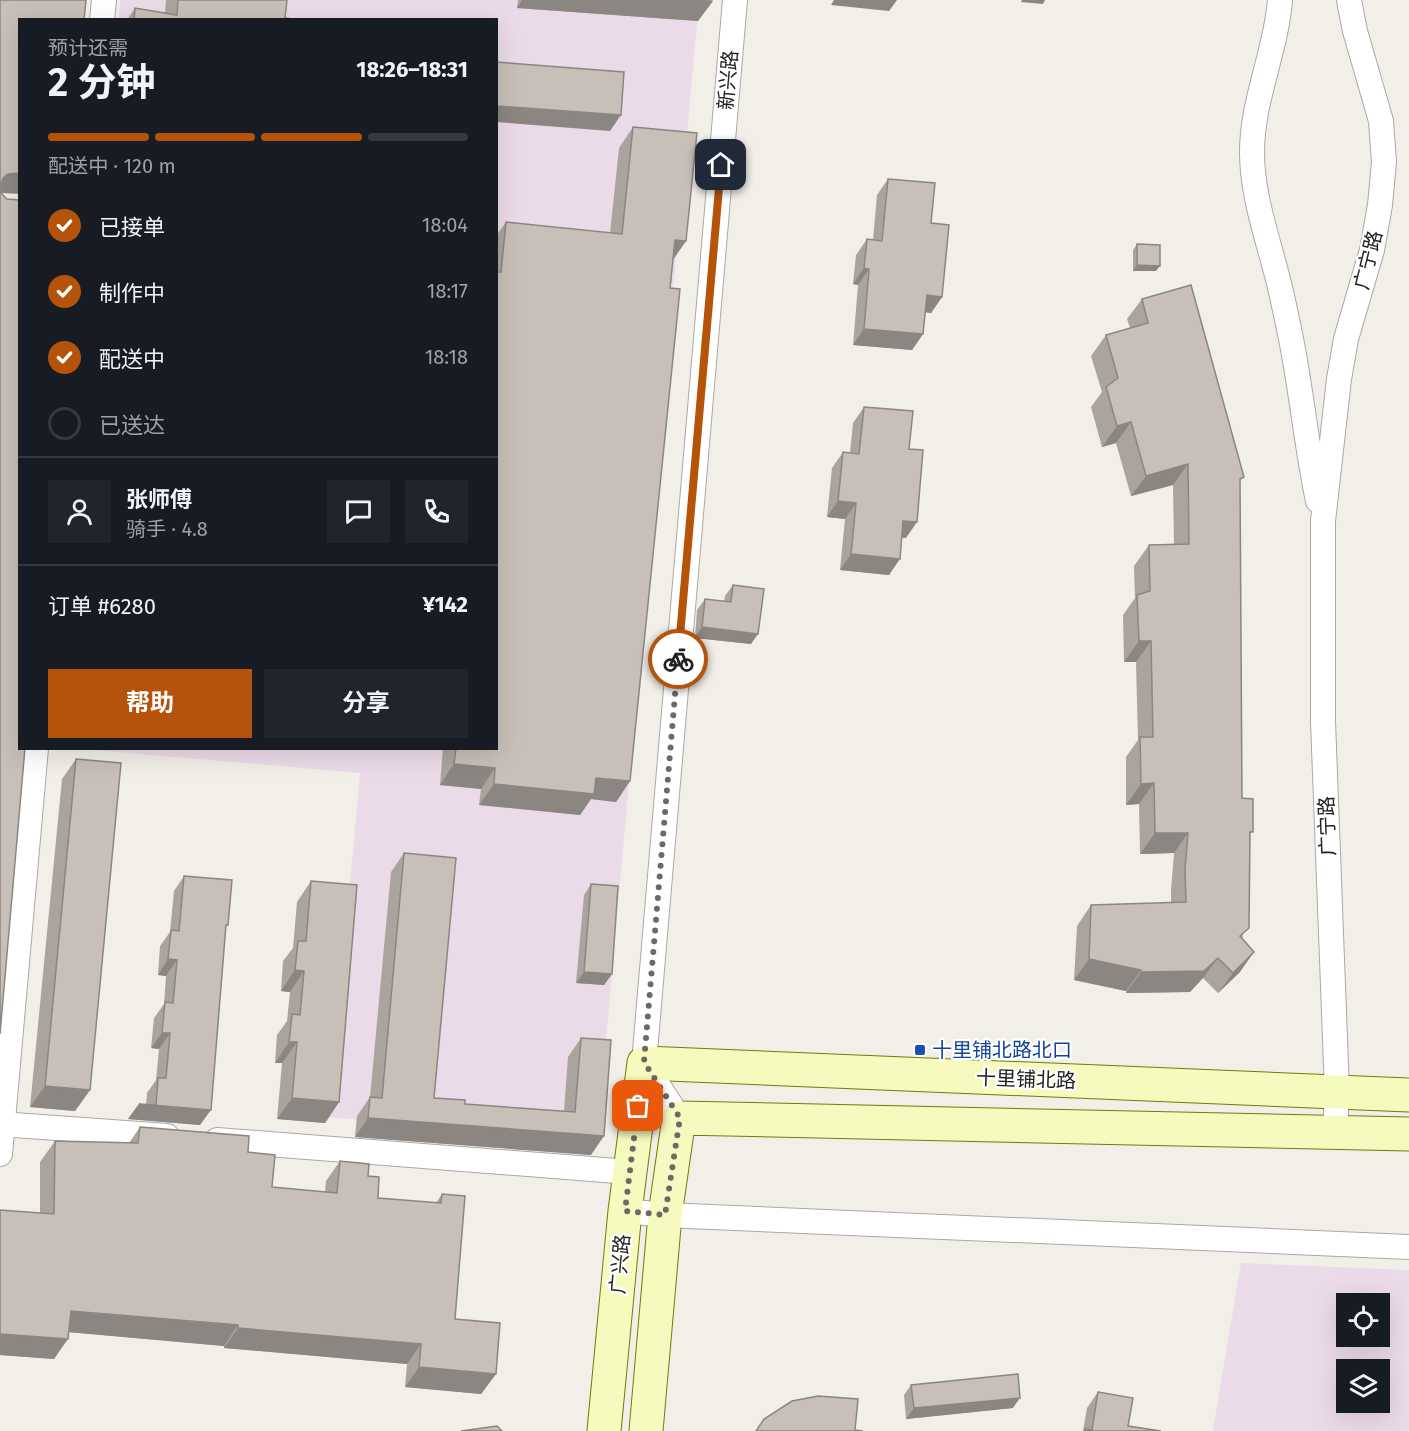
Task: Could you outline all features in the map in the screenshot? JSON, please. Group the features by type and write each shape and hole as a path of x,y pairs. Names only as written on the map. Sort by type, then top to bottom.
{"street":[{"path":"102,18 104,0"},
{"name":"新兴路","path":"644,1062 735,0"},
{"name":"广宁路","path":"1280,0 1255,114 1252,151 1253,177 1292,344 1309,461 1323,521"},
{"name":"广宁路","path":"1335,1131 1337,1092 1323,721 1323,521 1339,379 1346,339 1372,249 1380,205 1384,162 1381,121 1355,31 1349,0"},
{"path":"0,1154 36,750"},
{"path":"644,1062 680,1118 1409,1134"},
{"name":"十里铺北路","path":"644,1062 1409,1095"},
{"name":"广兴路","path":"604,1431 625,1211 644,1062"},
{"name":"广兴路","path":"646,1431 665,1215 680,1118"},
{"path":"1,1124 630,1172"},
{"path":"625,1211 665,1215 1409,1247"}],"shaded area":[{"path":"120,0 699,0 597,1141 329,1117 360,773 94,750 498,750 498,18 119,18"},
{"path":"1241,1263 1409,1270 1409,1431 1213,1431"}],"building":[{"path":"0,0 86,0 84,18 18,18 18,173 8,174 3,178 0,187"},
{"path":"178,0 287,0 285,18 134,18 135,8 177,15"},
{"path":"498,62 624,72 621,115 498,106"},
{"path":"633,127 697,133 686,241 675,240 670,288 680,289 630,781 596,778 594,794 494,784 495,768 454,764 456,750 498,750 498,272 501,272 506,222 622,234"},
{"path":"888,179 935,183 931,223 949,225 942,297 927,295 923,334 864,329 869,269 864,268 867,239 882,241"},
{"path":"0,187 7,199 18,200 18,750 25,750 0,1034"},
{"path":"1137,244 1160,245 1160,266 1137,265"},
{"path":"1191,285 1244,477 1240,479 1242,798 1253,799 1253,832 1250,832 1249,928 1240,936 1254,952 1233,973 1218,958 1204,971 1141,972 1141,970 1089,959 1091,905 1186,902 1185,869 1188,833 1155,833 1154,783 1141,784 1140,737 1153,737 1151,641 1139,641 1137,595 1150,591 1149,545 1189,544 1188,464 1146,476 1131,422 1117,426 1106,387 1118,378 1106,335 1148,323 1142,299"},
{"path":"864,407 913,411 909,449 923,450 917,522 903,521 900,559 851,554 856,503 838,501 843,452 859,454"},
{"path":"733,585 764,589 758,634 702,627 705,599 731,602"},
{"path":"76,759 121,763 90,1090 45,1086"},
{"path":"404,853 456,858 434,1098 465,1100 465,1104 575,1112 581,1038 611,1040 604,1136 368,1118 370,1097 382,1098"},
{"path":"184,876 232,880 228,925 226,925 211,1110 139,1104 156,1105 158,1078 166,1078 170,1033 162,1033 165,1002 173,1003 177,960 168,959 171,930 179,931"},
{"path":"311,881 357,885 339,1102 292,1098 297,1042 289,1042 292,1014 300,1015 304,971 295,970 298,941 306,941"},
{"path":"591,884 618,886 612,974 584,972"},
{"path":"140,1127 249,1136 248,1152 275,1155 272,1187 337,1193 340,1161 369,1164 368,1176 379,1177 378,1198 441,1203 442,1194 465,1196 455,1319 500,1323 496,1374 419,1367 421,1344 71,1311 68,1339 0,1334 0,1210 54,1214 55,1141 138,1143"},
{"path":"1018,1374 1020,1398 914,1408 911,1385"},
{"path":"1098,1392 1133,1398 1128,1426 1161,1431 1085,1431 1085,1429 1092,1430"},
{"path":"818,1396 858,1399 855,1430 863,1431 756,1431 764,1419 792,1401"},
{"path":"497,1426 502,1431 461,1431"}],"way so far":[{"path":"638,1106 625,1211 665,1215 680,1118 644,1062 678,659"}],"place":[{"name":"十里铺北路北口","path":"920,1050"}],"route":[{"path":"678,659 721,165"}]}
